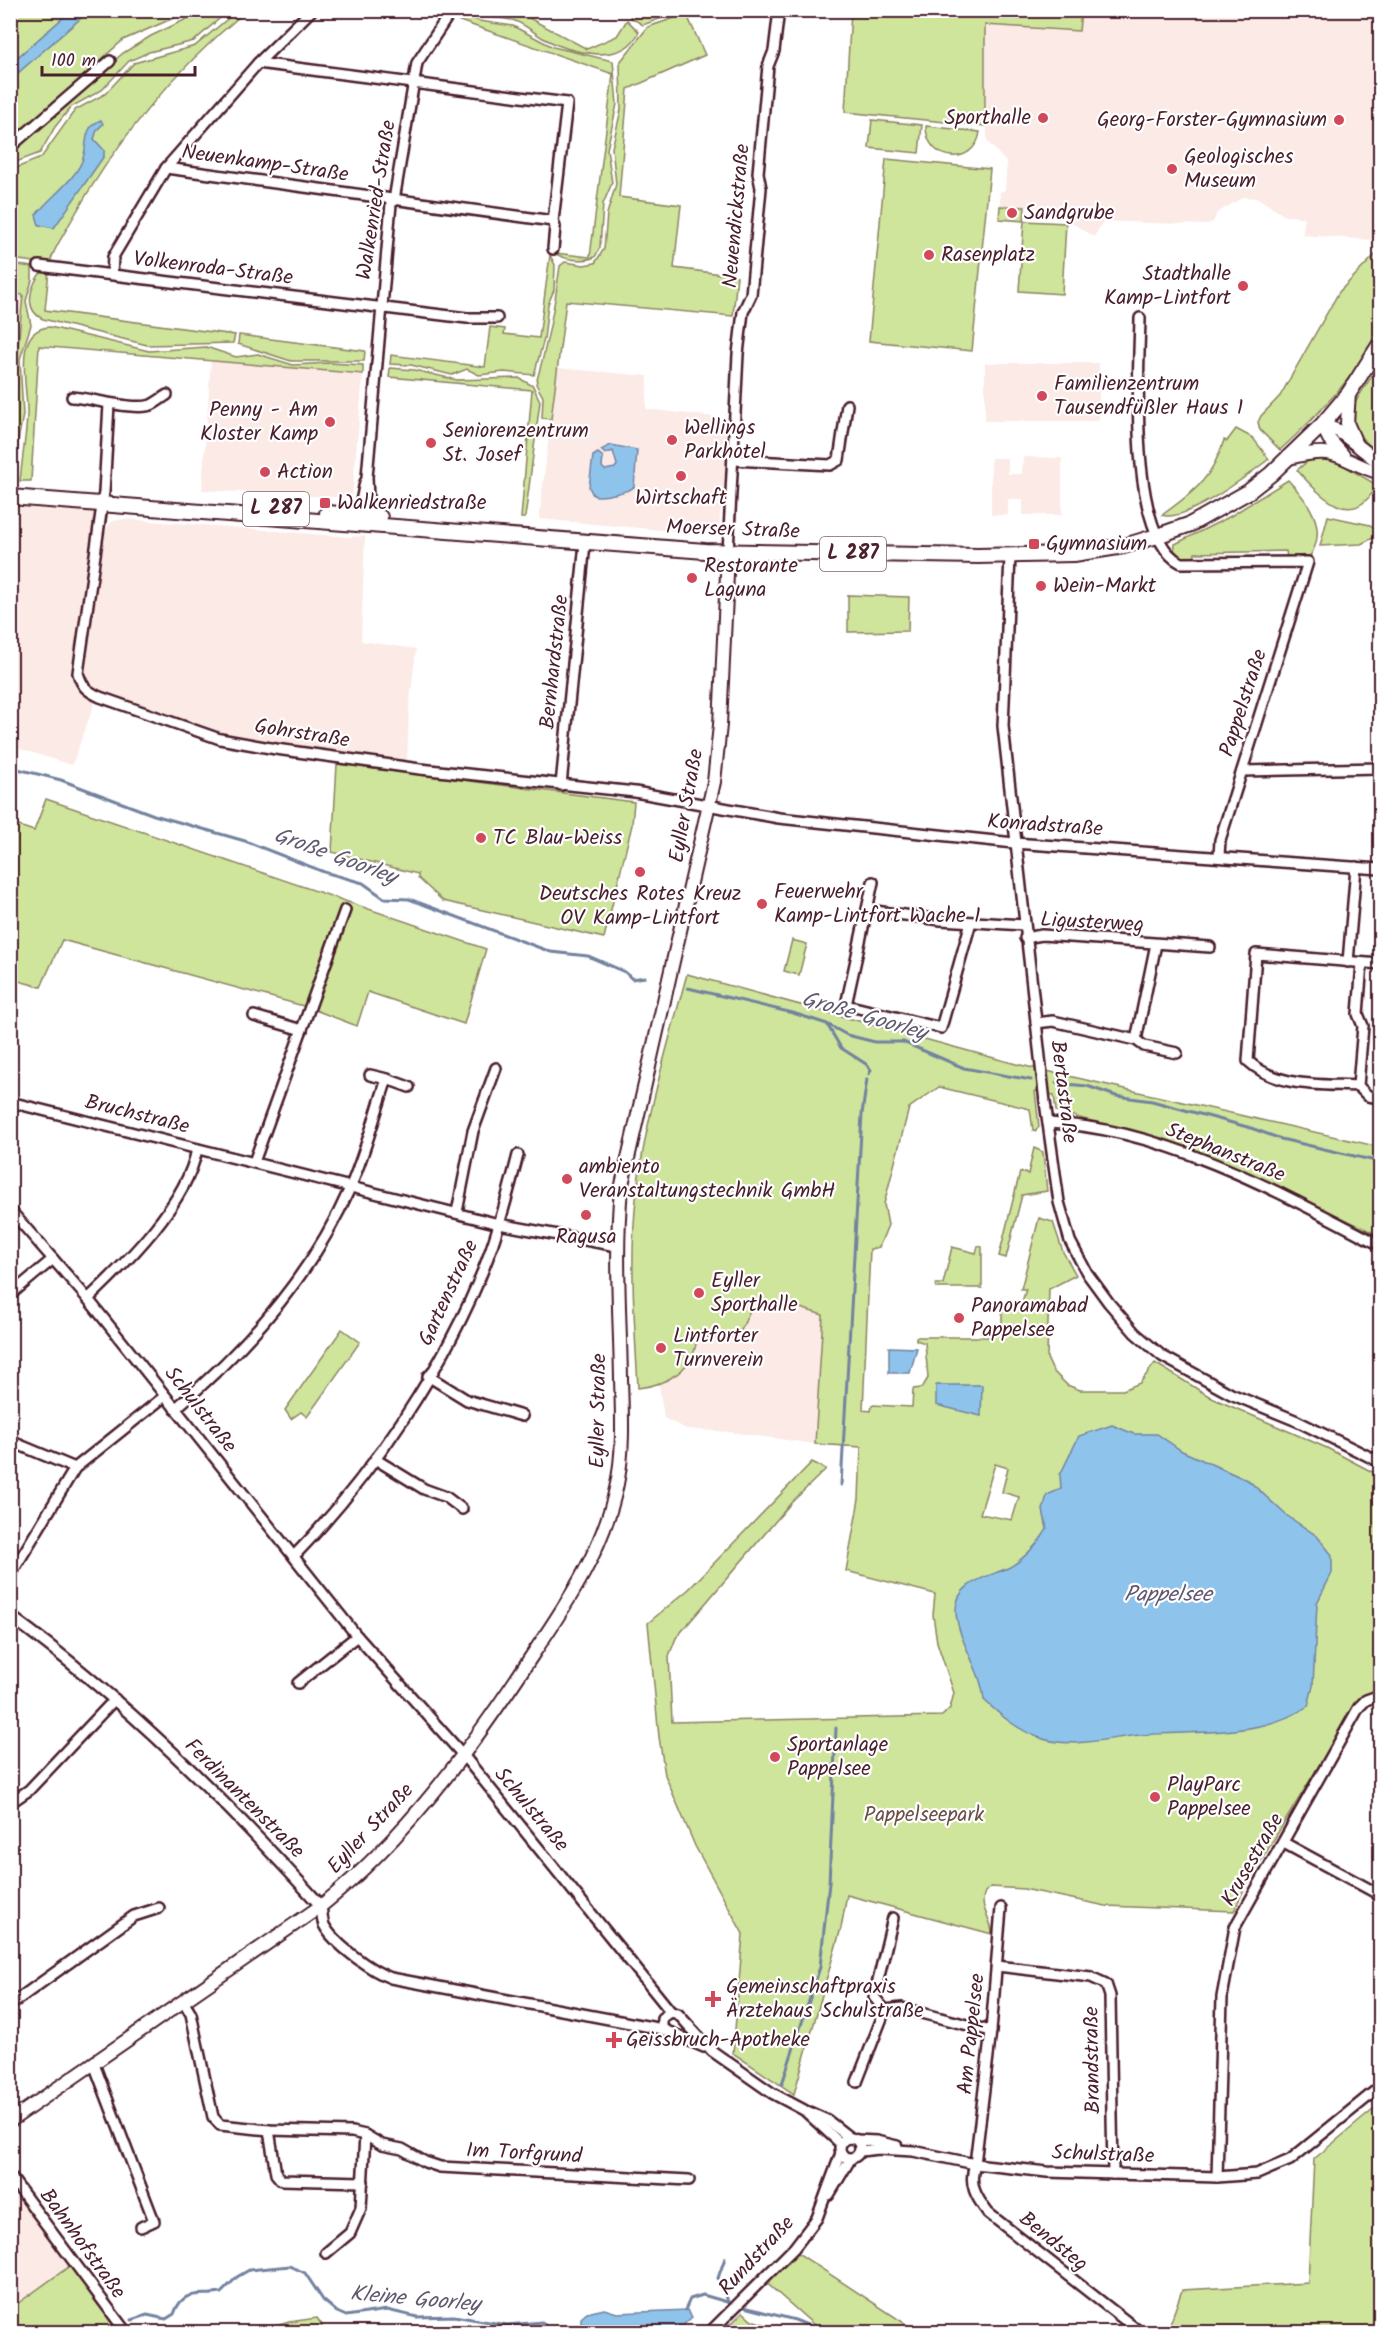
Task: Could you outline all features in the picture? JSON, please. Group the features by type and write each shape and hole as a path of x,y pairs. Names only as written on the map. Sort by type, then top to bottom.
{"main road":[{"name":"L 287","path":"1322,425 1350,393 1380,344"},
{"path":"1350,393 1347,423 1358,445"},
{"name":"Moerser Straße","path":"10,497 101,503 124,499 363,520 585,543 728,552 1010,556 1074,554 1131,545 1217,511 1248,492 1289,458 1322,425 1329,439 1343,455 1362,467 1380,473"},
{"path":"1322,425 1339,431 1380,463"},
{"name":"Moerser Straße","path":"1289,458 1323,452 1343,455"},
{"name":"Eyller Straße","path":"10,2121 321,1906 363,1871 463,1755 569,1600 604,1532 617,1483 621,1446 616,1246 621,1189 709,806 718,746 728,552"}],"street":[{"path":"112,274 113,257 166,168 258,63 312,10"},
{"name":"Walkenried-Straße","path":"363,520 391,204 394,200 417,63 452,10"},
{"name":"Neuendickstraße","path":"728,552 737,414 734,402 743,312 751,295 762,188 759,173 767,78 774,51 778,10"},
{"path":"10,147 110,61"},
{"path":"258,63 567,104 553,221 555,226 553,249"},
{"name":"Neuenkamp-Straße","path":"166,168 553,221"},
{"name":"Volkenroda-Straße","path":"39,266 467,318 497,318"},
{"path":"1140,318 1140,448 1150,517 1157,536"},
{"path":"72,397 94,398 109,404 150,406 167,395"},
{"name":"Gohrstraße","path":"109,404 101,503 78,673 81,685 87,691 220,739 359,761 635,792 709,806"},
{"path":"734,460 830,465 839,460 847,405"},
{"name":"Pappelstraße","path":"1157,536 1171,556 1181,563 1308,562 1220,840 1219,856"},
{"name":"Bernhardstraße","path":"561,785 585,543"},
{"name":"Bertastraße","path":"1010,556 1003,726 1014,843 1048,1123 1059,1202 1070,1241 1092,1280 1135,1334 1162,1356 1203,1381 1340,1441 1380,1462"},
{"path":"1242,771 1380,768"},
{"name":"Konradstraße","path":"709,806 779,818 1014,843 1380,869"},
{"path":"1348,962 1356,867"},
{"path":"873,882 846,1005 941,1028 971,922"},
{"path":"254,1162 345,910"},
{"path":"868,910 971,922 1024,925"},
{"name":"Ligusterweg","path":"1025,938 1042,935 1210,946"},
{"name":"Ligusterweg","path":"1136,1040 1156,944"},
{"path":"1380,964 1256,954 1248,1061 1256,1068 1287,1082 1358,1086 1368,1096 1380,1098"},
{"path":"1358,1086 1363,1026 1358,1014 1362,963"},
{"path":"254,1016 302,1030"},
{"path":"1036,1023 1053,1021 1136,1040 1144,1046 1177,1053"},
{"path":"457,1212 473,1131 496,1068"},
{"path":"370,1075 409,1087"},
{"path":"175,1409 227,1363 292,1287 325,1238 350,1187 387,1079"},
{"name":"Bruchstraße","path":"10,1102 500,1224 616,1246"},
{"name":"Stephanstraße","path":"1048,1123 1079,1124 1190,1155 1307,1207 1380,1245"},
{"path":"88,1299 124,1266 156,1227 176,1197 195,1160 197,1149"},
{"path":"500,1224 518,1155"},
{"name":"Schulstraße","path":"10,1210 88,1299 357,1636 463,1755 671,2012 678,2014 682,2022 712,2051"},
{"name":"Gartenstraße","path":"294,1556 318,1531 375,1459 428,1376 468,1306 500,1224"},
{"path":"10,1295 53,1259"},
{"name":"Gartenstraße","path":"428,1376 466,1400 522,1416"},
{"path":"10,1576 75,1468 165,1396"},
{"path":"10,1441 75,1468"},
{"path":"375,1459 424,1489 446,1497 462,1509"},
{"name":"Ferdinantenstraße","path":"10,1616 66,1656 115,1700 281,1863 321,1906 324,1925 368,1969 391,1978 662,2029"},
{"path":"298,1683 357,1636"},
{"name":"Krusestraße","path":"1217,2177 1222,1997 1228,1961 1240,1918 1359,1707 1366,1700 1380,1695"},
{"path":"10,1803 29,1790 115,1700"},
{"path":"1284,1843 1380,1895"},
{"path":"10,2005 134,1916 159,1908"},
{"name":"Am Pappelsee","path":"975,2164 991,2031 1001,1908"},
{"path":"885,2010 874,1997 892,1918"},
{"name":"Brandstraße","path":"997,1966 1091,1977 1106,1984 1110,1996 1113,2174"},
{"name":"Im Torfgrund","path":"183,2001 190,2014 213,2117 220,2125 269,2130 352,2132 365,2135 382,2145 402,2149 424,2162 440,2167 689,2180"},
{"path":"885,2010 903,2008 991,2031"},
{"path":"857,2082 885,2010"},
{"path":"662,2029 662,2018 671,2012"},
{"path":"676,2033 680,2030 682,2022"},
{"name":"Schulstraße","path":"662,2029 666,2033 676,2033 712,2051 772,2093 822,2117 854,2139 876,2141 975,2164 1047,2172 1217,2177 1257,2174 1290,2160 1380,2087"},
{"path":"94,2064 154,2221 141,2228"},
{"name":"Schulstraße","path":"804,2110 851,2158"},
{"path":"269,2130 276,2174 281,2180 363,2182"},
{"path":"326,2253 350,2233 361,2208 365,2135"},
{"path":"841,2148 854,2139 860,2151 851,2158"},
{"name":"Rundstraße","path":"710,2332 794,2248 817,2218 841,2148"},
{"name":"Schulstraße","path":"860,2151 879,2149 913,2151"},
{"name":"Rundstraße","path":"824,2201 835,2188 851,2158"},
{"name":"Bendsteg","path":"975,2164 971,2175 973,2189 988,2213 1140,2332"},
{"name":"Bahnhofstraße","path":"10,2176 126,2332"}],"shaded area":[{"path":"1081,10 1368,11 1380,18 1380,232 1373,240 1303,235 1304,217 1285,216 1258,198 1243,197 1217,213 1213,222 1205,225 1103,221 1094,237 1049,208 1000,205 1000,192 1005,190 1007,163 987,141 985,25 1079,31"},
{"path":"11,293 23,294 11,419"},
{"path":"211,361 363,374 352,498 202,490"},
{"path":"985,363 1099,363 1099,421 985,421"},
{"path":"557,368 648,376 646,409 731,419 718,535 539,519"},
{"path":"1023,457 1062,458 1062,515 1023,515 1023,499 1008,499 1008,515 991,515 991,458 1008,458 1008,474 1022,474"},
{"path":"10,501 101,507 79,676 96,699 72,765 11,746"},
{"path":"125,519 349,537 365,536 361,641 416,649 409,709 407,761 273,745 223,736 90,686 83,674 102,538 113,521"},
{"path":"751,1300 779,1305 781,1302 823,1315 815,1444 731,1432 686,1429 664,1418 659,1385 667,1381 697,1349 697,1337 727,1338"},
{"path":"10,2191 74,2263 11,2309 10,2309"}],"green space":[{"path":"851,10 1081,11 1079,31 985,25 985,126 845,112"},
{"path":"11,11 71,11 11,63"},
{"path":"89,11 190,11 123,40 11,141 10,79"},
{"path":"191,11 228,11 194,41 149,52 129,61 102,90 71,107 55,127 40,153 11,164 10,150 123,53 151,36 193,16"},
{"path":"237,11 246,11 220,33 171,82 127,136 88,193 56,248 50,264 11,259 11,170 41,158 75,110 105,94 134,63 195,46"},
{"path":"470,11 516,11 587,49 617,36 627,20 639,32 631,43 621,50 595,54 554,43 515,21 481,16"},
{"path":"634,11 681,11 643,25 630,17"},
{"path":"695,11 687,15 705,55 628,89 619,197 681,205 674,268 737,276 733,316 566,301 551,419 542,418 543,397 536,384 544,355 560,266 565,262 584,265 595,263 604,249 607,214 616,184 612,148 621,110 620,62 648,27"},
{"path":"462,13 479,21 513,26 553,47 613,61 617,104 607,149 612,183 603,204 600,247 595,257 574,260 555,253 590,257 613,74 457,20"},
{"path":"872,120 922,125 919,153 869,148"},
{"path":"926,126 980,132 976,143 969,151 951,156 934,147 928,138"},
{"name":"Rasenplatz","path":"886,159 990,169 972,351 869,341"},
{"name":"Sandgrube","path":"1000,206 1025,207 1024,221 999,219"},
{"path":"1024,221 1066,223 1062,294 1019,291"},
{"path":"1380,250 1382,312 1380,328 1373,343 1336,393 1280,450 1260,430 1258,422 1261,416 1280,396 1339,292"},
{"path":"550,255 555,265 554,290 548,304 544,339 534,375 504,372 479,375 467,369 452,375 411,365 390,364 391,355 485,367 490,327 505,329 504,334 539,338"},
{"path":"11,264 32,267 32,280 26,301 31,325 20,359 23,415 18,441 16,480 11,480 11,418 23,295 11,293"},
{"path":"43,270 49,270 45,310 235,335 233,343 147,345 43,319 32,309 31,296 35,282"},
{"path":"50,327 149,351 206,347 236,357 258,354 293,365 329,363 363,365 363,374 39,346 31,481 20,481 27,416 24,363 26,349 30,338 38,330"},
{"path":"239,335 365,351 364,361 291,361 238,344"},
{"path":"1380,363 1380,453 1365,441 1356,430 1352,420 1357,400"},
{"path":"390,368 414,370 457,380 519,378 533,386 540,401 525,518 521,518 532,390 389,377"},
{"path":"1236,429 1253,438 1269,459 1201,505 1172,516 1162,515 1184,499 1208,475 1224,440 1227,441"},
{"path":"1319,457 1336,461 1377,485 1367,499 1357,506 1347,508 1336,504 1325,498 1297,470 1308,461"},
{"path":"1288,480 1308,505 1316,524 1317,535 1310,556 1287,558 1286,551 1195,553 1194,559 1181,559 1174,552 1175,544 1229,517"},
{"path":"1328,516 1370,525 1377,530 1377,536 1361,544 1320,546"},
{"path":"848,595 909,597 908,631 848,632"},
{"name":"TC Blau-Weiss","path":"337,764 634,802 632,825 604,938 443,901 418,878 418,874 332,852"},
{"path":"46,799 486,949 464,1024 368,992 357,1026 307,1007 62,940 41,987 11,979 10,823 34,831"},
{"path":"792,940 807,944 799,975 784,971"},
{"name":"Pappelseepark","path":"687,974 1016,1064 1380,1147 1380,1236 1253,1175 1201,1154 1056,1111 1054,1095 1035,1091 1039,1127 1035,1131 1030,1109 939,1087 909,1108 884,1204 888,1225 879,1247 870,1249 863,1410 871,1411 872,1405 912,1407 913,1389 922,1388 928,1378 925,1343 916,1340 916,1337 989,1337 989,1333 1002,1331 1002,1302 1010,1305 1009,1309 1013,1311 1015,1306 1020,1308 1026,1289 1021,1289 1039,1218 1053,1222 1063,1252 1076,1275 1049,1289 1047,1358 1053,1371 1067,1385 1080,1390 1123,1390 1140,1383 1155,1363 1212,1398 1327,1448 1380,1476 1380,1557 1377,1563 1380,1566 1380,1688 1364,1696 1357,1703 1245,1887 1234,1911 1106,1906 1024,1889 991,1887 985,1892 983,1903 992,1934 847,1895 841,1928 794,2094 733,2053 743,1934 695,1846 665,1775 648,1623 689,1589 812,1462 826,1469 791,1503 676,1638 669,1656 672,1722 942,1716 950,1708 954,1693 937,1642 933,1615 935,1594 846,1571 859,1499 861,1447 815,1444 823,1315 781,1302 779,1305 751,1300 750,1310 739,1335 727,1338 697,1337 691,1358 678,1373 659,1383 638,1388 633,1277 638,1181 663,1061","holes":["995,1464 1008,1468 1002,1492 1019,1497 1012,1520 980,1514"]},
{"path":"1034,1148 1043,1152 1047,1191 1022,1195 1006,1258 999,1256 1020,1172 1028,1174"},
{"path":"978,1246 982,1247 982,1288 936,1288 936,1284 943,1284 952,1247 976,1253"},
{"path":"342,1329 360,1342 307,1417 301,1412 291,1419 285,1410"},
{"path":"1380,2104 1380,2332 1167,2332 1182,2290 1308,2283 1314,2159"},
{"path":"794,2248 799,2254 918,2332 822,2332 762,2279"},
{"path":"74,2263 126,2332 11,2332 10,2309"},
{"path":"743,2312 752,2320 787,2332 723,2332"},
{"path":"317,2318 322,2325 321,2332 255,2332 289,2322"}],"water":[{"path":"71,11 89,11 11,79 11,63"},
{"path":"101,120 103,124 97,130 94,139 104,150 104,156 54,228 39,225 36,215 68,182 78,168 84,155 88,132 95,123"},
{"path":"611,445 637,450 634,487 614,494 593,495 589,487 593,456 598,453 603,457 602,467 605,470 615,468 617,465 613,451 605,454 601,450"},
{"path":"889,1347 917,1348 910,1373 889,1373"},
{"path":"936,1385 982,1385 981,1416 936,1405"},
{"name":"Pappelsee","path":"1112,1425 1134,1434 1157,1434 1182,1451 1249,1481 1286,1515 1317,1536 1332,1555 1332,1573 1317,1603 1313,1686 1308,1706 1289,1717 1248,1728 1064,1743 1040,1738 1024,1731 984,1700 979,1677 958,1624 956,1613 960,1594 974,1582 1013,1565 1035,1546 1047,1529 1043,1510 1047,1495 1061,1489 1060,1475 1079,1436"},
{"path":"604,2309 617,2313 687,2310 692,2317 676,2332 589,2332 581,2324 581,2318 587,2313"}],"waterway":[{"name":"Große Goorley","path":"10,767 61,780 154,815 245,841 324,872 363,883 384,898 409,899 551,952 588,956 625,972 632,979 645,977"},
{"name":"Große Goorley","path":"688,988 793,1013 827,1024 847,1035 875,1042 903,1042 964,1068 1031,1080"},
{"path":"828,1026 841,1048 866,1064 871,1070 869,1074"},
{"path":"841,1485 862,1114 867,1079"},
{"name":"Große Goorley","path":"1056,1083 1087,1086 1116,1096 1152,1101 1251,1128 1281,1139 1380,1162"},
{"path":"782,2084 820,1967 829,1883 836,1728"},
{"path":"725,2258 718,2278 725,2290 728,2303"},
{"name":"Kleine Goorley","path":"132,2320 147,2315 166,2319 174,2314 182,2300 187,2297 221,2293 237,2277 249,2270 290,2266 305,2273 323,2300 337,2312 346,2316 387,2310 417,2317 454,2316 507,2325 542,2322 551,2332"},
{"name":"Kleine Goorley","path":"685,2310 690,2299 703,2295 734,2304"},
{"path":"740,2306 795,2320 824,2332"}],"place":[{"name":"Sporthalle","path":"1043,118"},
{"name":"Georg-Forster-Gymnasium","path":"1339,120"},
{"name":"Geologisches Museum","path":"1172,169"},
{"name":"Sandgrube","path":"1012,213"},
{"name":"Rasenplatz","path":"929,255"},
{"name":"Stadthalle Kamp-Lintfort","path":"1243,286"},
{"name":"Familienzentrum Tausendfüßler Haus 1","path":"1042,396"},
{"name":"Penny - Am Kloster Kamp","path":"330,422"},
{"name":"Wellings Parkhotel","path":"672,440"},
{"name":"Seniorenzentrum St. Josef","path":"431,443"},
{"name":"Action","path":"265,472"},
{"name":"Wirtschaft","path":"681,476"},
{"name":"Walkenriedstraße","path":"325,503"},
{"name":"Gymnasium","path":"1034,544"},
{"name":"Restorante Laguna","path":"692,578"},
{"name":"Wein-Markt","path":"1041,586"},
{"name":"TC Blau-Weiss","path":"481,838"},
{"name":"Deutsches Rotes Kreuz OV Kamp-Lintfort","path":"640,872"},
{"name":"Feuerwehr Kamp-Lintfort Wache 1","path":"762,904"},
{"name":"ambiento Veranstaltungstechnik GmbH","path":"567,1179"},
{"name":"Ragusa","path":"586,1215"},
{"name":"Eyller Sporthalle","path":"699,1293"},
{"name":"Panoramabad Pappelsee","path":"959,1318"},
{"name":"Lintforter Turnverein","path":"661,1348"},
{"name":"Sportanlage Pappelsee","path":"775,1757"},
{"name":"PlayParc Pappelsee","path":"1155,1797"},
{"name":"Gemeinschaftpraxis Ärztehaus Schulstraße","path":"713,1999"},
{"name":"Geissbruch-Apotheke","path":"614,2040"}]}
